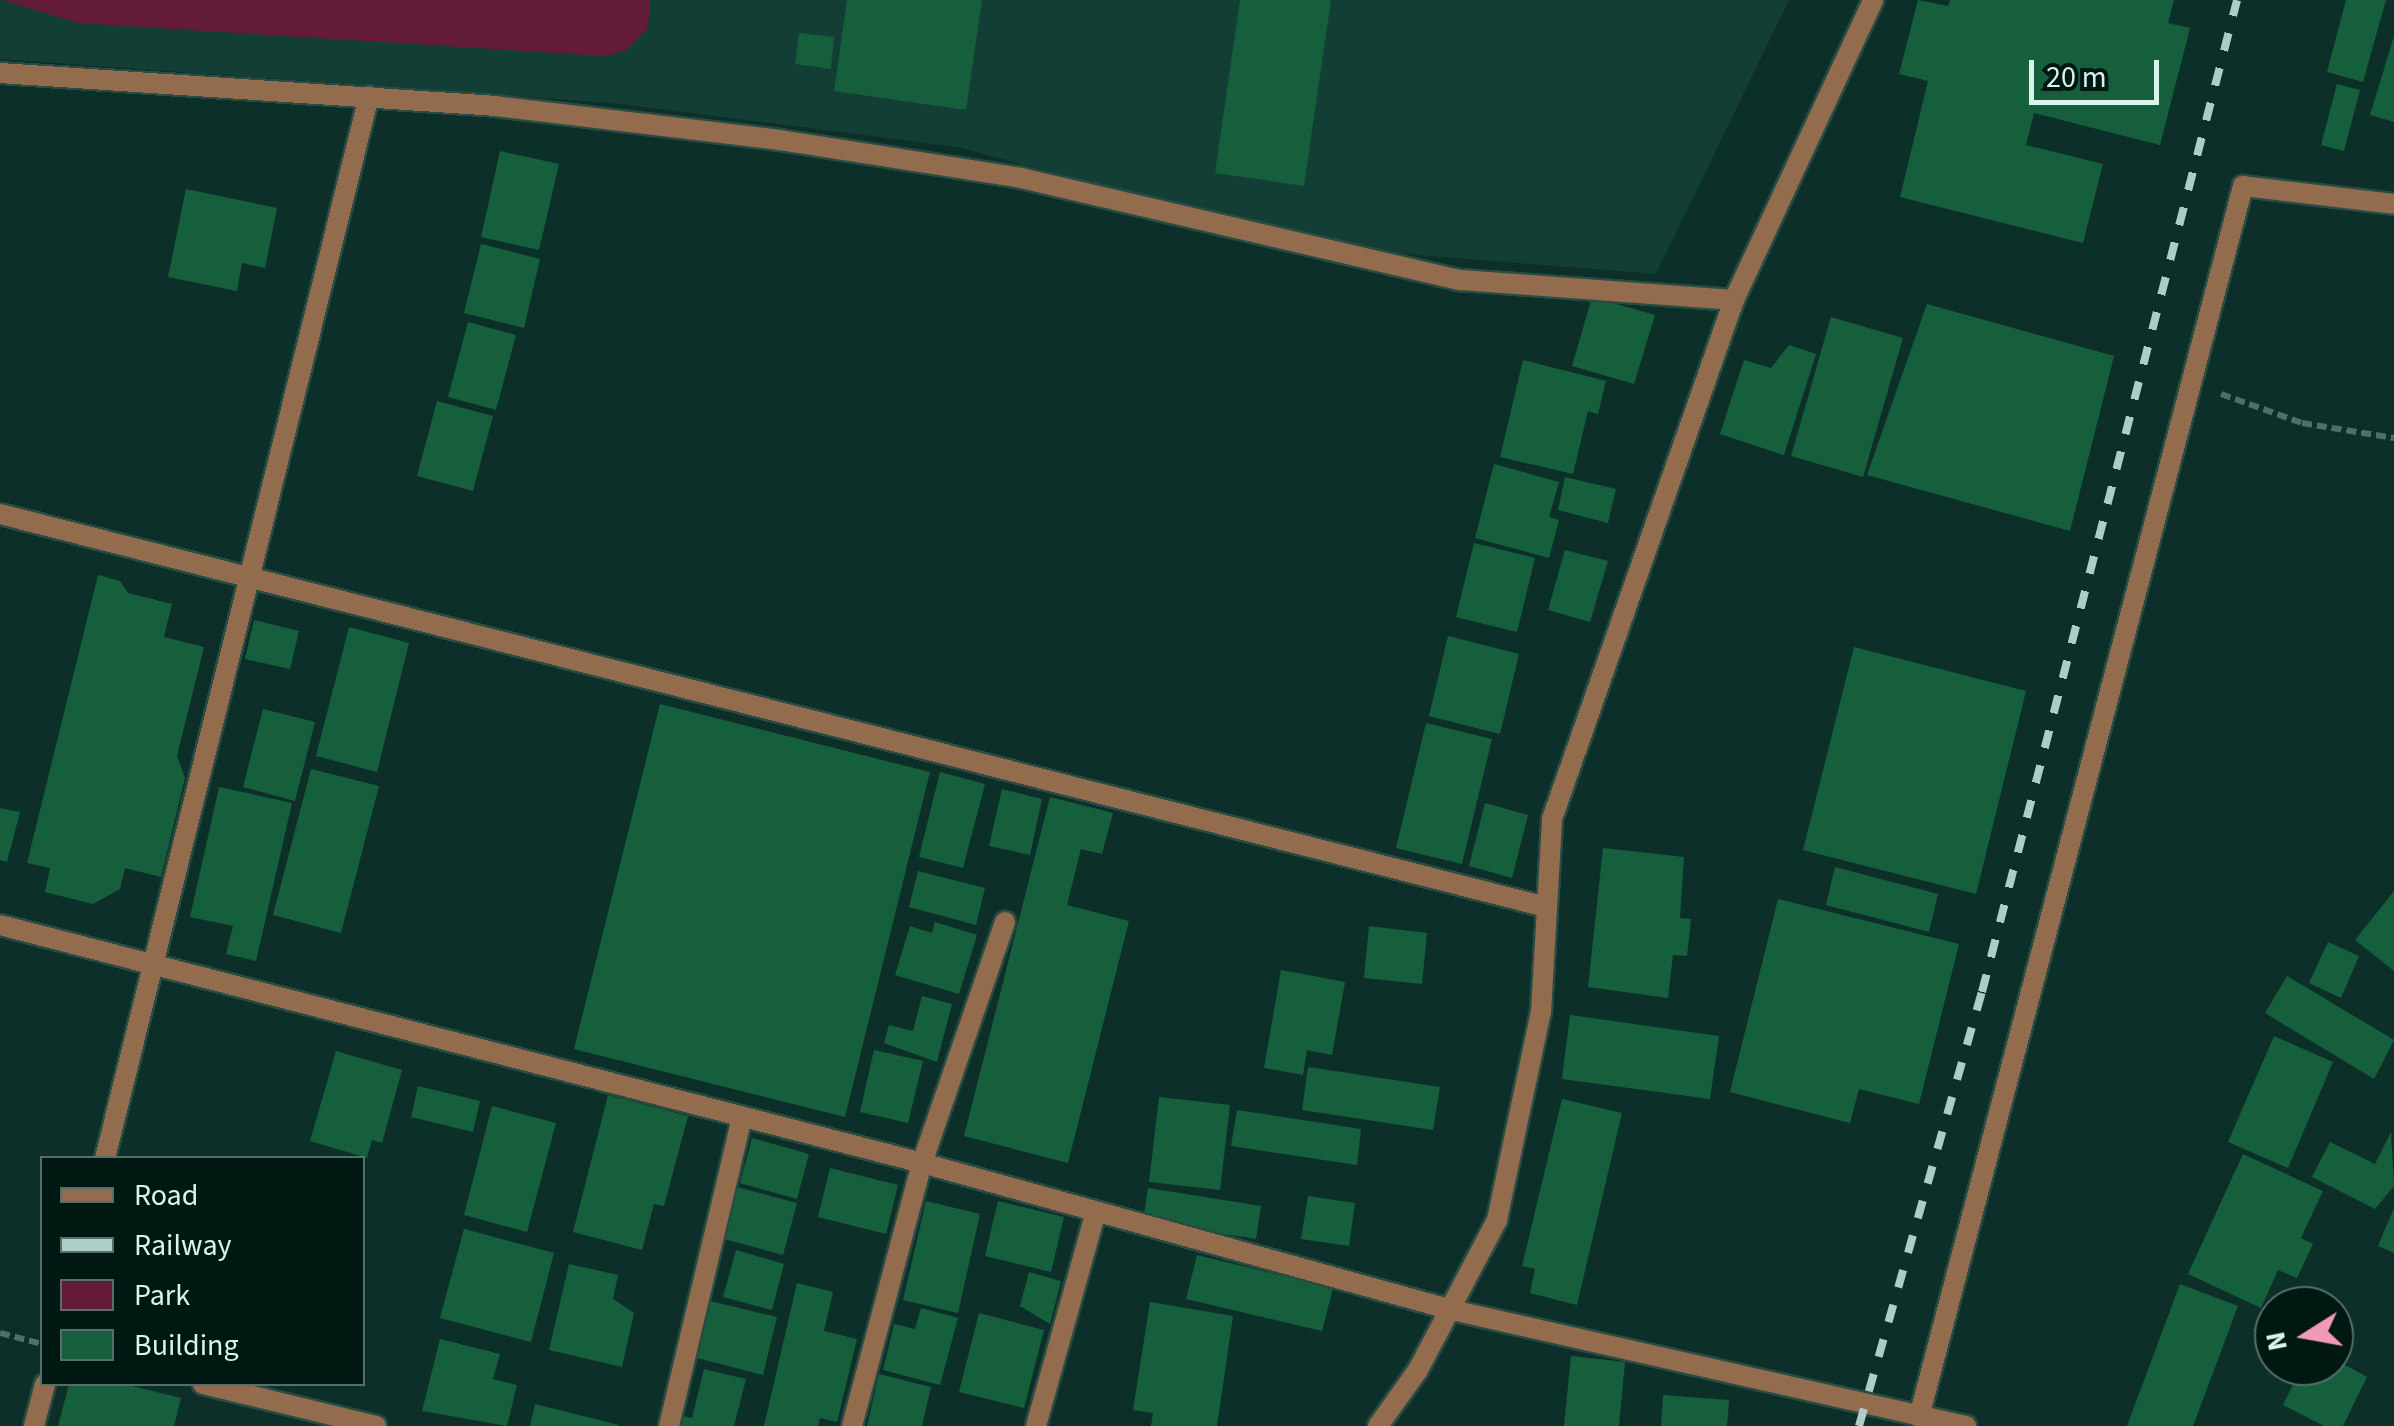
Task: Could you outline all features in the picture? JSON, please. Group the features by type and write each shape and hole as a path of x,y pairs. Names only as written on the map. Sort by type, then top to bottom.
{"street":[{"path":"1378,1426 1452,1310 1497,1220 1541,1012 1552,819 1734,300 1873,0"},
{"path":"0,73 369,96 780,140 1021,178 1461,280 1734,300"},
{"path":"107,1156 157,966 369,96"},
{"path":"1919,1416 2194,384 2243,186 2394,204"},
{"path":"0,514 1546,907"},
{"path":"852,1426 922,1163 1006,922"},
{"path":"0,926 922,1163 1094,1214 1452,1310 1966,1426"},
{"path":"669,1426 742,1117"},
{"path":"1036,1426 1094,1214"},
{"path":"34,1426 45,1386"},
{"path":"211,1386 376,1426"}],"path":[{"path":"2194,384 2302,423 2394,438"},
{"path":"0,1333 40,1343"}],"shaded area":[{"path":"0,0 1789,0 1656,274 1320,247 958,147 612,103 0,59"}],"green space":[{"path":"3,0 650,0 648,28 627,50 606,56 78,23"}],"building":[{"path":"847,0 982,0 966,110 834,91"},
{"path":"1240,0 1331,0 1304,186 1215,173"},
{"path":"1918,0 1948,6 1950,0 2174,0 2168,23 2190,28 2160,145 2034,113 2026,145 2103,164 2083,243 1900,197 1928,81 1899,74"},
{"path":"2346,0 2386,0 2363,82 2327,72"},
{"path":"799,33 834,37 831,69 795,64"},
{"path":"2394,36 2394,122 2370,115"},
{"path":"2337,84 2360,90 2344,151 2321,145"},
{"path":"500,151 559,164 539,250 481,237"},
{"path":"186,189 277,208 265,268 242,263 237,291 168,277"},
{"path":"481,244 540,259 524,328 464,313"},
{"path":"1592,297 1655,315 1634,384 1572,366"},
{"path":"1927,304 2114,356 2070,531 1867,475"},
{"path":"1831,317 1903,338 1863,477 1791,456"},
{"path":"468,322 516,335 496,410 448,397"},
{"path":"1789,345 1816,354 1784,455 1720,434 1744,360 1771,368"},
{"path":"1523,360 1606,381 1598,414 1588,411 1573,474 1500,457"},
{"path":"437,401 493,416 473,491 417,476"},
{"path":"1494,464 1559,482 1549,517 1559,520 1549,558 1475,538"},
{"path":"1565,477 1616,489 1608,523 1558,510"},
{"path":"1474,543 1535,558 1517,632 1456,617"},
{"path":"1565,550 1608,561 1590,622 1548,610"},
{"path":"98,575 120,581 128,593 172,604 164,637 204,647 177,756 185,778 161,877 125,868 120,889 93,904 45,892 50,868 27,863"},
{"path":"254,620 299,631 290,669 245,659"},
{"path":"349,627 409,643 377,772 316,756"},
{"path":"1448,636 1519,654 1500,734 1429,716"},
{"path":"1854,647 2026,691 1976,894 1803,850"},
{"path":"660,704 930,772 845,1117 574,1049"},
{"path":"263,709 315,722 295,801 243,787"},
{"path":"1426,723 1492,739 1462,864 1396,848"},
{"path":"311,769 379,786 341,933 273,915"},
{"path":"940,772 985,784 963,868 919,857"},
{"path":"219,787 292,803 256,961 226,954 233,926 190,917"},
{"path":"1002,789 1042,799 1030,855 989,846"},
{"path":"1050,797 1113,813 1102,854 1081,849 1067,905 1129,921 1068,1163 964,1136"},
{"path":"1485,803 1528,815 1512,878 1469,866"},
{"path":"0,808 20,812 7,862 0,860"},
{"path":"1603,848 1684,857 1680,918 1691,919 1687,956 1673,955 1668,998 1588,987"},
{"path":"1835,867 1938,894 1929,932 1826,905"},
{"path":"918,871 985,888 976,925 909,907"},
{"path":"2394,891 2394,971 2355,940"},
{"path":"1778,899 1959,944 1919,1104 1859,1089 1850,1123 1730,1092"},
{"path":"935,922 977,935 959,994 895,975 910,926 932,933"},
{"path":"1369,926 1427,933 1422,984 1364,978"},
{"path":"2328,942 2359,956 2341,998 2309,983"},
{"path":"1281,970 1345,982 1332,1055 1307,1050 1303,1075 1264,1068"},
{"path":"2287,976 2394,1040 2374,1079 2265,1013"},
{"path":"922,996 952,1004 937,1062 884,1043 889,1025 913,1031"},
{"path":"1570,1015 1719,1036 1710,1099 1562,1079"},
{"path":"2274,1036 2333,1062 2288,1168 2228,1142"},
{"path":"874,1050 923,1061 908,1123 860,1112"},
{"path":"336,1051 402,1070 382,1143 372,1140 367,1158 310,1141"},
{"path":"1308,1067 1440,1087 1433,1130 1302,1110"},
{"path":"418,1086 480,1101 473,1132 411,1117"},
{"path":"608,1095 688,1116 664,1206 654,1204 642,1250 573,1232"},
{"path":"1159,1097 1230,1105 1220,1190 1149,1182"},
{"path":"1562,1099 1622,1113 1577,1305 1530,1293 1535,1269 1522,1266"},
{"path":"492,1106 556,1123 527,1232 464,1215"},
{"path":"1237,1110 1361,1129 1357,1165 1231,1146"},
{"path":"2391,1132 2394,1186 2375,1209 2312,1177 2330,1142 2375,1164"},
{"path":"752,1138 809,1154 797,1199 740,1183"},
{"path":"2243,1154 2323,1191 2301,1238 2313,1244 2297,1278 2278,1270 2271,1286 2254,1286 2254,1305 2188,1274"},
{"path":"830,1168 898,1185 886,1234 818,1217"},
{"path":"737,1187 797,1203 783,1255 724,1239"},
{"path":"1148,1188 1261,1206 1256,1239 1143,1221"},
{"path":"1308,1196 1355,1203 1349,1246 1301,1239"},
{"path":"926,1201 980,1214 958,1313 903,1300"},
{"path":"998,1201 1064,1217 1051,1272 985,1256"},
{"path":"2394,1208 2394,1253 2378,1246"},
{"path":"464,1229 554,1253 531,1342 440,1318"},
{"path":"736,1250 784,1264 772,1310 723,1297"},
{"path":"1197,1255 1333,1288 1322,1331 1186,1299"},
{"path":"569,1264 618,1275 613,1299 634,1313 622,1367 549,1350"},
{"path":"1029,1272 1061,1281 1050,1324 1020,1306"},
{"path":"797,1283 833,1292 824,1331 857,1339 837,1422 820,1418 818,1426 764,1426"},
{"path":"2180,1284 2238,1306 2193,1426 2127,1426"},
{"path":"710,1301 777,1317 763,1375 697,1358"},
{"path":"1150,1302 1233,1316 1217,1426 1151,1426 1153,1413 1133,1410"},
{"path":"921,1308 958,1318 940,1385 883,1370 894,1324 915,1329"},
{"path":"979,1313 1044,1330 1024,1408 959,1392"},
{"path":"440,1339 500,1354 493,1379 517,1385 507,1426 422,1411"},
{"path":"1571,1356 1625,1362 1619,1426 1564,1426"},
{"path":"704,1369 746,1379 734,1426 677,1426 679,1415 692,1418"},
{"path":"2354,1370 2367,1377 2343,1426 2324,1426 2283,1405 2292,1386 2354,1386"},
{"path":"879,1374 931,1387 922,1426 867,1426"},
{"path":"68,1386 132,1386 181,1398 174,1426 58,1426"},
{"path":"1663,1395 1729,1400 1727,1426 1661,1426"},
{"path":"535,1404 619,1425 530,1426"}],"railway":[{"path":"1859,1426 1982,992 2237,0"}]}
